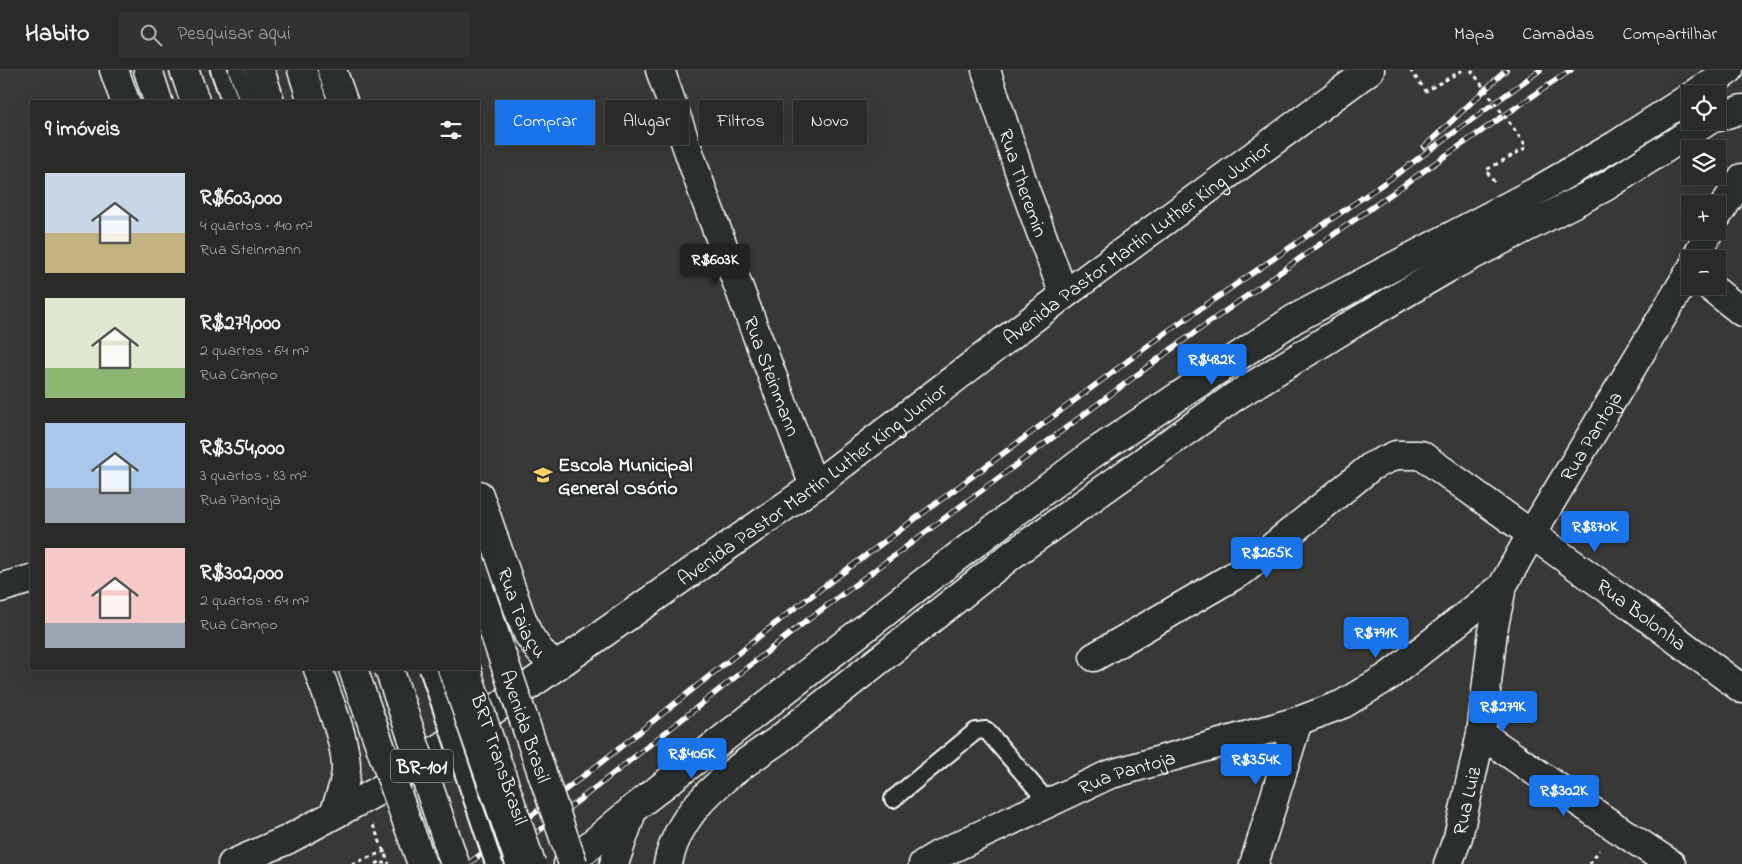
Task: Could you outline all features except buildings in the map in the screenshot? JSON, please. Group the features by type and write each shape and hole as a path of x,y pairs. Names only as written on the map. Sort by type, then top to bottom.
{"main road":[{"path":"114,70 125,100"},
{"path":"148,70 158,100"},
{"path":"184,70 195,100"},
{"path":"260,70 270,100"},
{"path":"302,70 312,100"},
{"path":"332,70 343,100"},
{"name":"Rua Steinmann","path":"660,70 709,210 814,486"},
{"name":"Rua Theremin","path":"986,70 1025,189 1064,295"},
{"name":"Avenida Pastor Martin Luther King Junior","path":"232,864 287,840 378,791 814,486 1345,78 1370,70"},
{"path":"1708,85 1729,70"},
{"path":"568,864 633,809 928,579 1092,455 1294,319 1535,192 1616,145 1681,103"},
{"path":"1726,114 1742,109"},
{"path":"668,864 679,829 699,802 746,762 777,741 1013,554 1072,511 1234,397 1354,323 1448,268 1605,186 1694,130"},
{"path":"1726,203 1742,178"},
{"name":"Rua Pantoja","path":"923,864 1048,802 1108,775 1298,721 1343,704 1389,676 1502,587 1532,533 1681,286"},
{"path":"1720,295 1742,312"},
{"name":"Rua Bolonha","path":"1094,657 1244,570 1372,466 1396,455 1421,455 1532,533 1742,689"},
{"name":"Rua Taiaçu","path":"480,498 528,634 555,666"},
{"path":"0,588 30,579"},
{"name":"Rua Luiz","path":"1448,864 1458,837 1481,734 1493,631 1502,587"},
{"name":"Avenida Brasil","path":"480,591 573,864"},
{"path":"318,670 342,739 346,769 343,786 334,813"},
{"path":"353,670 422,864"},
{"name":"BR-101","path":"389,670 455,864"},
{"name":"Avenida Brasil","path":"466,670 531,864"},
{"path":"1254,864 1298,721"},
{"path":"1481,734 1671,864"},
{"path":"614,864 633,809"}],"lane":[{"path":"219,70 230,100"},
{"path":"237,70 248,100"},
{"name":"BRT TransBrasil","path":"428,670 494,864"},
{"name":"BRT TransBrasil","path":"446,670 514,864"},
{"path":"893,799 976,731 986,730 1048,802"}],"path":[{"path":"1410,70 1426,91 1463,70"},
{"path":"1471,70 1527,147 1486,170"},
{"path":"364,798 389,864"},
{"path":"352,864 388,850 393,864"},
{"path":"376,864 382,861 384,864"}],"railway":[{"path":"1424,147 1506,70"},
{"path":"468,864 599,764 791,611 1168,331 1390,179 1540,70"},
{"path":"496,864 801,625 1177,345 1445,156 1571,70"}],"place":[{"name":"Escola Municipal General Osório","path":"543,475"}]}
